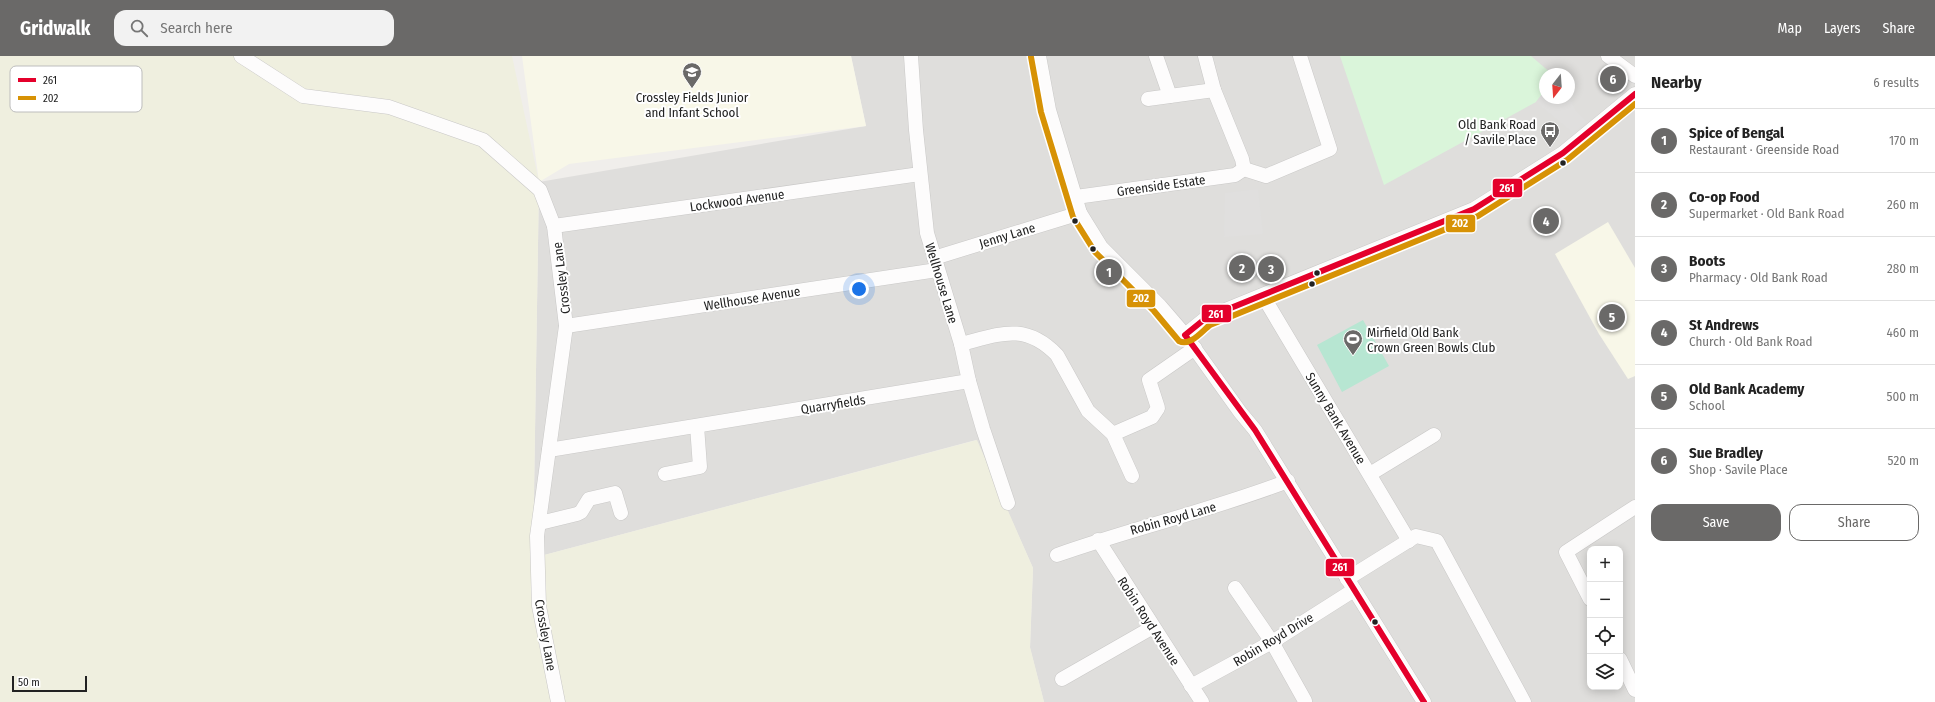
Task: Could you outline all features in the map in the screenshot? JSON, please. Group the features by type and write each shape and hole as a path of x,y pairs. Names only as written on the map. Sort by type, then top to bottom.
{"street":[{"name":"Crossley Lane","path":"241,56 303,96 389,107 483,140 540,190 554,226 566,326 537,536 539,606 558,702"},
{"name":"Wellhouse Lane","path":"911,56 920,174 927,233 961,344 969,381 1008,503"},
{"path":"1039,56 1049,110 1080,213 1101,247 1160,306 1185,335 1240,412 1256,430 1424,702"},
{"path":"1156,56 1170,96"},
{"path":"1205,56 1214,90 1242,159 1244,169 1266,176 1330,149 1300,56"},
{"path":"1608,56 1635,76"},
{"path":"1148,99 1214,90"},
{"path":"1185,335 1206,318 1474,209 1563,153 1635,94"},
{"name":"Greenside Estate","path":"1076,197 1235,175 1244,169"},
{"name":"Lockwood Avenue","path":"554,226 920,174"},
{"name":"Jenny Lane","path":"936,264 1080,213"},
{"name":"Wellhouse Avenue","path":"566,326 936,264"},
{"name":"Sunny Bank Avenue","path":"1263,296 1409,541"},
{"path":"961,344 1009,333 1020,333 1037,339 1057,355 1088,411 1113,434 1132,476"},
{"path":"1113,434 1152,417 1158,408 1148,380 1195,348"},
{"name":"Quarryfields","path":"549,450 969,381"},
{"path":"665,474 700,467 697,426"},
{"path":"1370,474 1434,435"},
{"name":"Robin Royd Lane","path":"1057,555 1098,540 1254,494 1288,481"},
{"path":"540,523 577,514 581,512 589,499 615,493 621,513"},
{"path":"1587,593 1566,552 1635,507"},
{"path":"1350,583 1416,536 1437,541 1524,702"},
{"name":"Robin Royd Avenue","path":"1098,540 1201,702"},
{"name":"Robin Royd Drive","path":"1191,686 1272,642 1350,583"},
{"path":"1235,588 1272,642 1305,701"},
{"path":"1062,679 1152,627"},
{"path":"1623,666 1635,690"}],"shaded area":[{"name":"Crossley Fields Junior and Infant School","path":"522,56 851,56 866,126 569,164 539,182"},
{"path":"851,56 1635,56 1635,702 1044,702 1030,648 1033,568 976,440 533,558 539,182 866,126"},
{"path":"1539,98 1539,104 1573,104 1574,108 1587,122 1573,133 1536,102"},
{"path":"1258,189 1263,234 1224,237 1225,193"},
{"path":"1608,222 1635,268 1635,376 1628,379 1599,334 1555,254"}],"green space":[{"path":"0,56 512,56 539,182 533,558 977,440 1033,568 1030,647 1044,702 0,702"},
{"path":"1340,56 1531,56 1545,68 1539,68 1539,98 1536,102 1384,185"},
{"name":"Mirfield Old Bank Crown Green Bowls Club","path":"1363,320 1389,366 1342,392 1317,345"}],"transit line":[{"name":"202","path":"1031,57 1041,112 1073,217 1095,252 1154,311 1179,341 1183,342 1192,340 1210,325 1478,216 1567,160 1635,104"},
{"name":"261","path":"1424,702 1255,430 1185,335 1206,318 1474,209 1563,153 1635,94"}],"place":[{"name":"Sue Bradley","path":"1613,79"},
{"name":"Crossley Fields Junior and Infant School","path":"692,89"},
{"name":"Old Bank Road / Savile Place","path":"1550,148"},
{"name":"St Andrews","path":"1546,221"},
{"name":"Co-op Food","path":"1242,268"},
{"name":"Boots","path":"1271,269"},
{"name":"Spice of Bengal","path":"1109,272"},
{"name":"Old Bank Academy","path":"1612,317"},
{"name":"Mirfield Old Bank Crown Green Bowls Club","path":"1353,356"}]}
